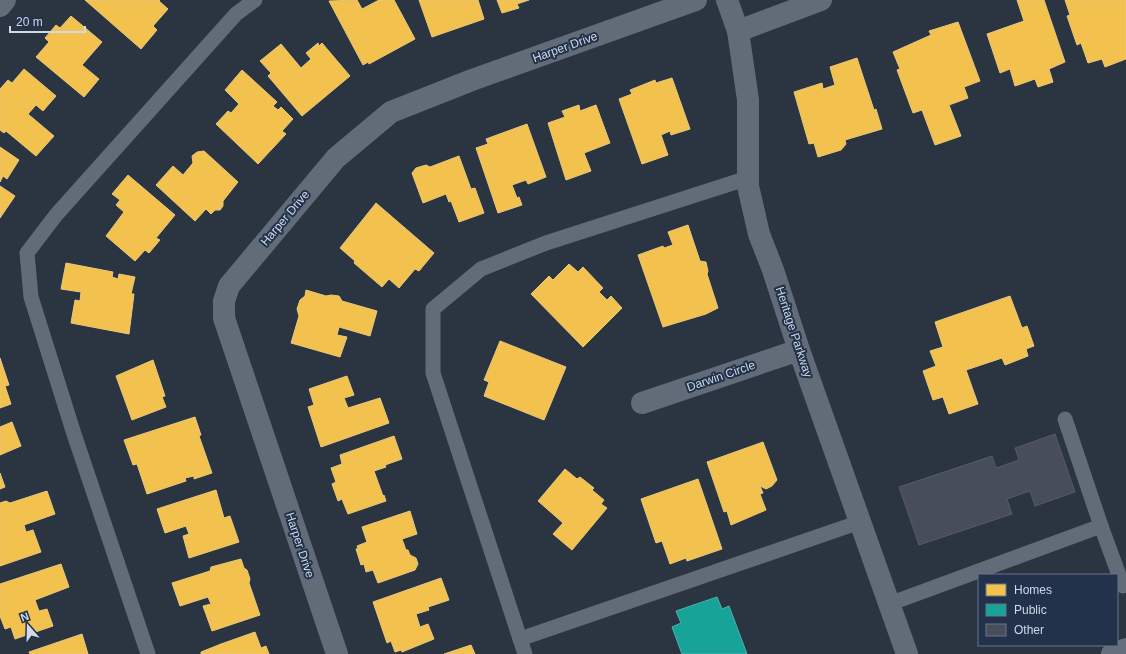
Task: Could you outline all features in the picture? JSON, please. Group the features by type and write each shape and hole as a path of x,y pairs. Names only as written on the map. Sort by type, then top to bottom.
{"main road":[{"path":"1112,654 1126,649"}],"street":[{"path":"0,6 5,0"},
{"name":"Harper Drive","path":"337,654 224,318 224,301 229,286 336,158 391,112 472,80 696,0"},
{"name":"Heritage Parkway","path":"727,0 738,31 748,100 748,186 759,234 774,270 800,350 907,654"},
{"path":"738,31 821,0"},
{"name":"Darwin Circle","path":"642,403 800,350"}],"lane":[{"path":"148,654 74,434 31,297 27,253 56,215 236,14 255,0"},
{"path":"525,654 433,373 433,308 481,268 546,243 748,178"},
{"path":"1065,419 1123,586"},
{"path":"520,639 860,522"},
{"path":"889,604 1102,526"}],"building: Homes":[{"path":"85,0 160,0 159,1 168,9 153,26 157,30 141,49"},
{"path":"357,0 362,9 379,0 394,0 415,39 369,64 368,62 363,65 329,1"},
{"path":"419,0 478,0 484,19 432,37"},
{"path":"497,0 529,0 517,4 519,8 502,13"},
{"path":"1017,0 1044,0 1065,62 1049,69 1053,82 1038,87 1035,79 1015,86 1010,69 1000,73 987,34 1024,21"},
{"path":"1065,0 1126,0 1126,59 1105,67 1102,59 1088,63 1081,43 1077,45 1067,16 1070,15"},
{"path":"71,16 102,42 82,65 99,79 84,97 36,57 49,42 45,38 56,25 60,28"},
{"path":"958,22 980,81 964,87 968,98 949,105 961,136 935,145 922,110 913,113 897,70 900,69 893,52 931,35 929,31"},
{"path":"318,43 319,46 322,43 350,76 302,116 268,76 271,73 260,61 281,44 301,68 311,59 306,53"},
{"path":"857,58 874,110 876,109 882,129 845,140 846,144 841,150 818,157 814,143 809,144 794,92 822,83 823,89 835,85 830,67"},
{"path":"24,69 56,96 43,111 36,105 28,114 54,136 36,156 6,131 4,133 0,130 0,89 8,80 12,83"},
{"path":"242,70 277,102 273,106 278,110 281,107 293,119 282,131 286,134 258,164 216,124 228,111 231,113 239,104 225,90"},
{"path":"672,78 690,129 671,135 670,131 661,135 668,155 642,164 619,99 632,94 630,90 655,80 656,83"},
{"path":"579,105 580,111 596,105 610,143 584,153 591,171 566,180 548,123 565,117 562,111"},
{"path":"527,124 546,177 528,184 526,180 512,185 517,198 519,197 522,205 498,213 476,148 488,144 486,139"},
{"path":"0,147 19,160 7,179 3,176 0,182"},
{"path":"204,151 238,182 223,201 223,206 220,210 215,210 211,214 206,209 195,221 156,185 173,166 183,175 193,163 192,156 197,152"},
{"path":"459,156 471,189 475,188 484,213 459,222 451,201 449,202 446,194 423,203 412,173 416,168 426,165 430,167"},
{"path":"128,175 175,215 156,238 160,240 149,253 145,250 135,261 106,236 124,212 116,205 120,200 112,194"},
{"path":"0,186 15,196 0,218"},
{"path":"376,203 434,253 419,271 415,269 399,288 389,279 382,287 354,263 355,261 340,248"},
{"path":"688,225 700,261 706,262 708,271 707,274 718,308 706,314 663,327 638,255 663,246 664,248 673,245 668,232"},
{"path":"66,263 113,272 112,277 118,279 119,274 135,277 131,294 134,294 129,334 71,323 75,300 80,301 81,292 61,289"},
{"path":"569,264 578,272 583,267 603,288 599,292 607,300 611,296 622,308 583,347 531,294 549,276 553,280"},
{"path":"306,290 326,296 339,296 342,301 377,311 370,336 339,327 337,335 347,337 340,357 291,343 299,316 297,309 300,300 305,296"},
{"path":"1010,296 1022,328 1027,326 1034,346 1026,349 1028,356 1005,365 1002,358 966,370 978,404 949,414 943,397 933,400 923,371 936,366 930,351 943,347 935,322"},
{"path":"500,341 566,367 544,420 484,396 489,382 484,380"},
{"path":"0,358 9,385 5,386 11,404 0,408"},
{"path":"153,360 165,396 162,397 166,407 132,420 116,376"},
{"path":"347,376 354,395 344,398 348,408 380,398 389,423 321,447 308,407 314,405 309,389"},
{"path":"195,417 201,435 199,436 212,473 194,479 194,476 185,478 186,481 147,494 137,464 133,465 124,440"},
{"path":"12,422 21,446 0,455 0,427"},
{"path":"394,436 402,459 374,471 386,501 348,514 342,499 338,501 332,484 336,482 331,468 342,464 340,455"},
{"path":"763,442 777,480 772,486 766,489 760,486 763,493 760,494 766,510 731,525 727,511 724,512 707,462"},
{"path":"565,469 577,479 580,477 594,488 592,490 604,500 601,504 607,508 572,550 553,534 563,523 538,501"},
{"path":"0,473 5,487 0,489"},
{"path":"698,479 722,549 687,561 686,558 670,564 662,541 656,543 641,499"},
{"path":"216,490 224,518 230,516 239,542 189,558 183,536 189,534 186,526 165,533 157,509"},
{"path":"47,491 55,514 24,525 26,532 33,530 41,552 0,566 0,503 6,501 10,503"},
{"path":"410,511 417,534 402,539 406,550 408,550 410,555 416,558 418,564 415,570 378,583 373,570 366,572 364,564 361,565 356,549 358,548 357,546 367,542 362,527"},
{"path":"241,559 244,568 247,570 250,579 249,583 260,615 212,631 203,606 211,604 208,597 180,606 172,583 210,571 211,567"},
{"path":"61,564 69,587 35,600 39,611 47,609 53,626 15,639 11,627 5,629 0,616 0,584"},
{"path":"441,578 449,600 428,607 429,610 416,614 420,627 428,624 434,639 402,652 401,650 395,652 391,641 387,643 373,602"},
{"path":"255,632 261,648 266,646 269,654 201,654 201,652"},
{"path":"82,634 88,654 30,654 29,652"},
{"path":"471,645 475,654 444,654"}],"building: Public":[{"path":"717,597 722,609 729,606 747,654 682,654 672,627 681,623 676,611"}],"building: Other":[{"path":"1055,434 1075,492 1035,506 1030,491 1007,499 1012,514 919,545 899,487 992,456 996,468 1019,460 1015,448"}]}
